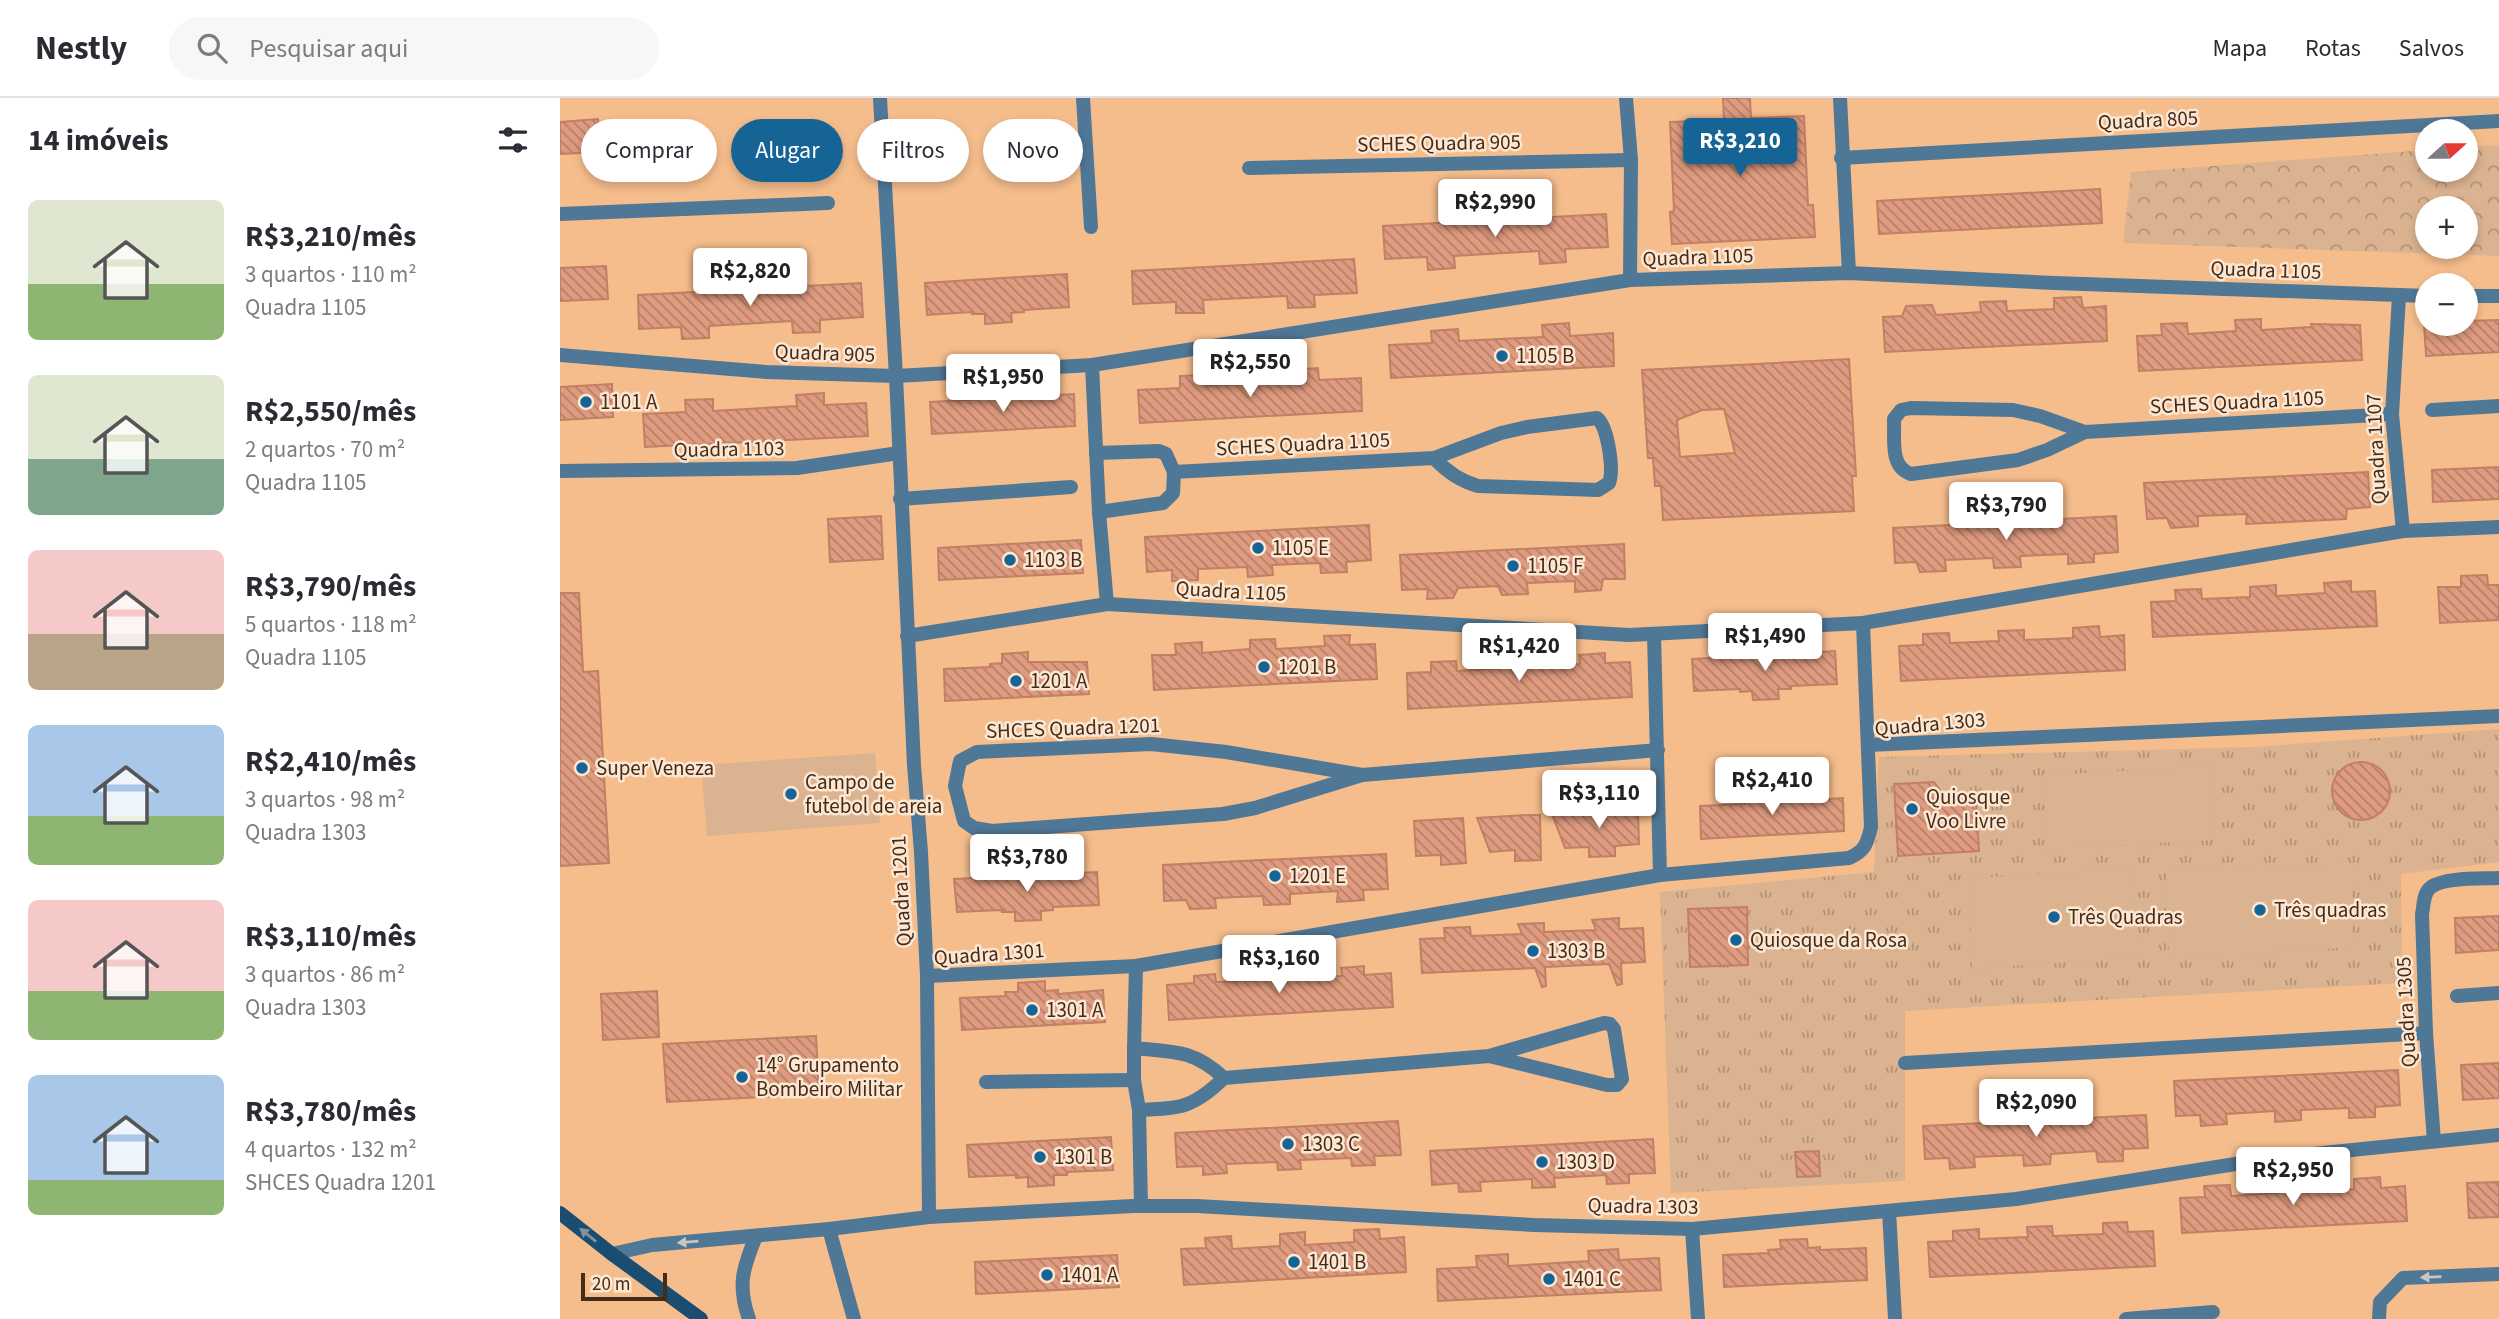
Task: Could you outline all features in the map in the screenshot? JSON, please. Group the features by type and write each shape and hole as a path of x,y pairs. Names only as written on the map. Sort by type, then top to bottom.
{"main road":[{"path":"560,1213 701,1319"}],"street":[{"name":"Quadra 905","path":"560,355 766,372 896,376 880,98"},
{"path":"1083,98 1091,227"},
{"path":"1626,98 1631,160 1630,280"},
{"path":"1840,98 1849,273"},
{"name":"Quadra 805","path":"1841,158 2499,121"},
{"name":"SCHES Quadra 905","path":"1249,168 1631,160"},
{"path":"560,214 828,203"},
{"name":"Quadra 1105","path":"1092,365 1630,280 1849,273 2399,296"},
{"path":"2399,296 2415,296"},
{"name":"Quadra 1107","path":"2399,296 2392,414 2403,531 2499,527"},
{"path":"2478,296 2499,296"},
{"path":"1092,365 1099,512 1107,604 907,636 896,376 1092,365"},
{"path":"2432,410 2499,406"},
{"name":"SCHES Quadra 1105","path":"2085,432 2040,416 2013,410 1911,408 1901,410 1894,419 1896,462 1902,471 1911,474 2018,460 2085,432 2392,414"},
{"name":"SCHES Quadra 1105","path":"1174,472 1434,458 1500,433 1597,418 1604,424 1612,471 1609,483 1598,490 1478,486 1467,483 1446,470 1434,458"},
{"path":"1096,453 1159,451 1166,454 1174,472 1173,493 1163,503 1099,512"},
{"name":"Quadra 1103","path":"560,471 797,468 899,453"},
{"path":"900,499 1071,486"},
{"name":"Quadra 1105","path":"1107,604 1629,635 1863,623 2403,531"},
{"path":"1863,623 1868,745"},
{"path":"1654,634 1660,874"},
{"name":"Quadra 1201","path":"907,636 926,976"},
{"name":"Quadra 1303","path":"1136,966 1660,874 1849,858 1860,853 1867,845 1871,827 1868,745 2499,716"},
{"name":"SHCES Quadra 1201","path":"1362,775 1226,752 1146,744 977,752 960,761 955,786 964,821 974,828 992,831 1223,814 1255,808 1362,775 1658,750"},
{"name":"Quadra 1305","path":"2434,1141 2422,914 2425,894 2431,887 2447,882 2499,878"},
{"path":"612,1254 652,1245 929,1217 1141,1206 1139,1110 1134,1080 1136,966"},
{"name":"Quadra 1301","path":"929,1217 926,976 1136,966"},
{"path":"2457,996 2499,993"},
{"path":"1139,1110 1186,1105 1201,1098 1224,1078 1489,1056 1608,1023 1614,1029 1622,1079 1617,1085 1607,1086 1489,1056"},
{"path":"1905,1062 2427,1032"},
{"path":"1134,1048 1191,1055 1209,1064 1224,1078"},
{"path":"986,1082 1134,1080"},
{"path":"2434,1141 2499,1135"},
{"name":"Quadra 1303","path":"1141,1206 1197,1206 1534,1225 1692,1229 2016,1199 2273,1158 2434,1141"},
{"path":"1889,1211 1895,1319"},
{"path":"828,1229 853,1319"},
{"path":"1692,1229 1698,1319"},
{"path":"749,1319 741,1290 742,1273 756,1236"},
{"path":"2379,1319 2380,1302 2403,1278 2499,1274"},
{"path":"2126,1319 2213,1312"}],"green space":[{"path":"2499,145 2499,256 2478,255 2478,196 2415,196 2415,253 2123,243 2131,172 2415,151 2415,182 2478,182 2478,146"},
{"path":"2499,729 2499,862 2401,874 2402,983 1905,1011 1905,1181 1671,1193 1660,892 1874,872 1879,757 2253,747"},
{"name":"Campo de futebol de areia","path":"875,753 880,823 707,836 701,765"},
{"name":"Três quadras","path":"2213,766 2216,840 2044,849 2047,775"},
{"name":"Três quadras","path":"2352,863 2353,947 2169,959 2167,872"},
{"name":"Três Quadras","path":"2132,869 2141,957 1972,969 1969,878"}],"building":[{"path":"1723,98 1750,98 1751,118 1804,116 1808,205 1813,205 1815,237 1672,244 1670,212 1674,211 1670,122 1724,120"},
{"path":"581,120 581,153 560,154 560,122"},
{"path":"2100,189 2102,223 1879,234 1877,201"},
{"path":"1606,214 1608,247 1565,249 1566,262 1540,264 1539,251 1454,256 1455,268 1428,270 1427,257 1385,259 1383,226"},
{"path":"1354,259 1357,293 1314,295 1315,307 1288,308 1287,296 1203,300 1204,313 1176,313 1176,302 1133,304 1132,271"},
{"path":"606,266 608,299 560,301 560,268"},
{"path":"1067,274 1069,307 1024,310 1011,313 1012,322 985,324 985,314 972,312 927,315 925,283"},
{"path":"861,283 863,317 820,320 820,332 793,333 792,321 709,326 709,338 682,339 681,327 639,329 638,295"},
{"path":"2081,297 2083,308 2106,306 2107,341 1885,352 1883,317 1902,316 1906,306 1932,305 1936,315 1981,312 1980,302 2006,301 2007,311 2054,309 2054,298"},
{"path":"2261,319 2261,330 2312,327 2311,324 2360,325 2362,360 2139,371 2137,336 2162,335 2161,324 2187,323 2188,334 2236,331 2235,320"},
{"path":"2499,320 2499,352 2426,356 2425,336 2478,336 2478,321"},
{"name":"1105 B","path":"1569,323 1570,336 1613,333 1614,366 1391,378 1389,345 1432,343 1431,331 1458,329 1459,341 1543,337 1542,325"},
{"path":"1849,359 1856,476 1852,476 1854,511 1663,520 1661,486 1655,486 1653,458 1648,458 1642,370","holes":["1724,409 1735,453 1680,457 1677,420 1702,410"]},
{"path":"1318,368 1319,380 1361,378 1362,411 1140,423 1138,390 1180,388 1180,376 1206,375 1207,386 1291,382 1291,370"},
{"name":"1101 A","path":"612,384 613,417 560,420 560,387"},
{"path":"824,393 824,405 866,403 868,436 645,447 643,414 686,412 685,400 713,399 713,411 797,406 796,395"},
{"path":"1074,394 1075,426 932,434 930,402"},
{"path":"2499,467 2499,499 2433,502 2432,470"},
{"path":"2368,472 2370,507 2347,509 2346,519 2246,524 2247,514 2198,516 2198,526 2171,528 2167,518 2147,519 2144,483"},
{"path":"881,516 883,559 830,562 828,519"},
{"path":"2116,516 2118,552 2094,554 2094,562 2068,564 2068,554 2020,556 2021,567 1994,568 1993,558 1945,560 1946,571 1920,572 1916,562 1895,563 1893,528"},
{"name":"1105 E","path":"1369,525 1371,560 1346,562 1347,572 1321,573 1320,563 1272,565 1273,575 1248,577 1247,567 1198,569 1198,580 1172,581 1172,570 1147,572 1145,537"},
{"name":"1103 B","path":"1081,540 1083,573 939,580 938,548"},
{"name":"1105 F","path":"1624,544 1625,579 1603,579 1601,590 1575,592 1575,581 1527,583 1528,594 1502,595 1498,586 1458,588 1453,598 1427,599 1428,589 1402,590 1400,555"},
{"path":"2487,575 2488,585 2499,585 2499,620 2440,623 2438,587 2461,587 2461,576"},
{"path":"2351,581 2351,592 2375,591 2377,626 2153,637 2151,602 2176,601 2175,590 2201,589 2202,599 2250,597 2250,587 2276,585 2276,596 2325,593 2324,583"},
{"name":"Super Veneza","path":"560,593 579,593 583,672 598,671 609,863 560,866"},
{"path":"2099,626 2100,637 2124,635 2125,670 1901,681 1899,646 1923,645 1923,634 1949,633 1950,643 1999,641 1998,631 2024,630 2024,640 2073,638 2073,628"},
{"name":"1201 B","path":"1350,635 1349,645 1375,644 1377,679 1154,690 1152,655 1176,655 1175,644 1202,642 1202,653 1250,649 1250,640 1275,639 1276,649 1325,646 1324,636"},
{"path":"1835,651 1837,684 1778,689 1779,699 1753,700 1752,691 1740,692 1740,689 1694,691 1692,659"},
{"name":"1201 A","path":"1028,652 1028,662 1087,662 1089,694 945,701 944,669 990,667 990,664 1002,663 1002,654"},
{"path":"1605,653 1605,663 1630,662 1632,697 1408,709 1407,673 1431,672 1431,662 1456,661 1457,671 1505,668 1504,658 1530,657 1531,667 1580,664 1579,655"},
{"path":"2355,762 2367,762 2382,770 2390,785 2390,797 2382,812 2367,820 2355,820 2340,812 2332,797 2332,785 2340,770"},
{"path":"1934,782 1947,800 1976,799 1979,851 1898,856 1894,784"},
{"path":"1784,789 1784,799 1797,798 1797,801 1843,798 1844,831 1701,839 1700,806 1758,802 1758,791"},
{"path":"1638,809 1639,844 1615,846 1615,856 1589,857 1589,847 1565,848 1552,814"},
{"path":"1540,815 1541,860 1515,861 1515,850 1490,852 1477,818"},
{"path":"1463,818 1466,863 1441,865 1441,855 1416,856 1414,821"},
{"name":"1201 E","path":"1386,854 1388,889 1363,890 1364,900 1337,902 1338,891 1290,894 1290,904 1264,905 1263,896 1215,898 1216,908 1190,909 1186,900 1164,901 1163,865"},
{"path":"1097,872 1099,905 1053,907 1053,910 1041,911 1041,920 1015,921 1015,912 1002,910 957,912 954,879"},
{"path":"1747,907 1748,965 1690,967 1688,909"},
{"path":"2499,916 2499,950 2456,953 2455,918"},
{"name":"1303 B","path":"1619,918 1619,929 1643,928 1645,962 1621,963 1622,984 1617,985 1609,964 1545,967 1546,986 1542,987 1535,968 1422,973 1420,939 1445,938 1444,928 1470,927 1471,936 1522,934 1518,924 1544,923 1544,932 1596,930 1592,920"},
{"path":"1364,966 1364,975 1391,973 1393,1007 1169,1020 1167,985 1194,983 1194,976 1215,974 1216,982 1268,980 1268,971 1290,970 1290,979 1342,976 1341,968"},
{"name":"1301 A","path":"1045,981 1045,991 1058,990 1058,994 1103,990 1105,1022 962,1030 960,998 1006,996 1005,992 1018,992 1018,983"},
{"path":"657,991 659,1037 603,1040 601,994"},
{"path":"816,1036 819,1094 667,1102 663,1044"},
{"path":"2499,1063 2499,1098 2463,1100 2461,1065"},
{"path":"2398,1070 2400,1105 2375,1107 2375,1117 2349,1118 2349,1108 2301,1110 2301,1120 2275,1122 2275,1111 2226,1114 2227,1124 2201,1126 2200,1115 2176,1116 2174,1081"},
{"path":"2146,1115 2148,1148 2123,1149 2123,1161 2098,1162 2096,1151 2051,1154 2050,1164 2024,1166 2023,1155 1974,1157 1975,1167 1950,1169 1949,1158 1925,1159 1923,1126"},
{"name":"1303 C","path":"1398,1121 1401,1155 1374,1156 1375,1165 1352,1166 1351,1158 1300,1160 1301,1169 1278,1170 1277,1162 1226,1164 1227,1173 1203,1175 1203,1166 1177,1167 1175,1133"},
{"name":"1301 B","path":"1111,1137 1113,1170 1067,1172 1067,1175 1054,1175 1054,1185 1028,1187 1028,1177 969,1177 967,1145"},
{"name":"1303 D","path":"1653,1139 1655,1173 1629,1174 1629,1183 1607,1184 1606,1175 1554,1178 1555,1187 1532,1188 1532,1179 1480,1182 1481,1191 1459,1192 1458,1183 1432,1185 1430,1151"},
{"path":"1819,1151 1820,1176 1797,1177 1795,1152"},
{"path":"2380,1177 2381,1188 2405,1186 2407,1221 2182,1233 2180,1198 2205,1197 2204,1186 2230,1185 2231,1196 2279,1193 2279,1182 2305,1181 2306,1192 2354,1189 2354,1179"},
{"path":"2499,1182 2499,1217 2469,1218 2467,1183"},
{"path":"2127,1222 2128,1232 2153,1231 2155,1266 1930,1277 1928,1242 1953,1241 1953,1231 1979,1229 1979,1239 2028,1237 2027,1227 2052,1226 2053,1236 2103,1234 2103,1223"},
{"name":"1401 B","path":"1379,1229 1380,1239 1404,1237 1406,1272 1184,1285 1181,1249 1206,1248 1205,1238 1231,1236 1232,1249 1280,1246 1280,1234 1305,1232 1305,1245 1354,1242 1354,1230"},
{"path":"1807,1239 1808,1248 1820,1247 1820,1250 1866,1248 1867,1280 1724,1287 1723,1255 1769,1253 1768,1250 1781,1249 1780,1240"},
{"name":"1401 C","path":"1618,1249 1619,1260 1659,1258 1661,1290 1438,1301 1437,1269 1477,1267 1476,1256 1508,1254 1508,1266 1589,1261 1588,1251"},
{"name":"1401 A","path":"1117,1255 1119,1287 976,1294 975,1262"}],"place":[{"name":"1105 B","path":"1502,356"},
{"name":"1101 A","path":"586,402"},
{"name":"1105 E","path":"1258,548"},
{"name":"1103 B","path":"1010,560"},
{"name":"1105 F","path":"1513,566"},
{"name":"1201 B","path":"1264,667"},
{"name":"1201 A","path":"1016,681"},
{"name":"Super Veneza","path":"582,768"},
{"name":"Campo de futebol de areia","path":"791,794"},
{"name":"Quiosque Voo Livre","path":"1912,809"},
{"name":"1201 E","path":"1275,876"},
{"name":"Três quadras","path":"2260,910"},
{"name":"Três Quadras","path":"2054,917"},
{"name":"Quiosque da Rosa","path":"1736,940"},
{"name":"1303 B","path":"1533,951"},
{"name":"1301 A","path":"1032,1010"},
{"name":"14° Grupamento Bombeiro Militar","path":"742,1077"},
{"name":"1303 C","path":"1288,1144"},
{"name":"1301 B","path":"1040,1157"},
{"name":"1303 D","path":"1542,1162"},
{"name":"1401 B","path":"1294,1262"},
{"name":"1401 A","path":"1047,1275"},
{"name":"1401 C","path":"1549,1279"}]}
